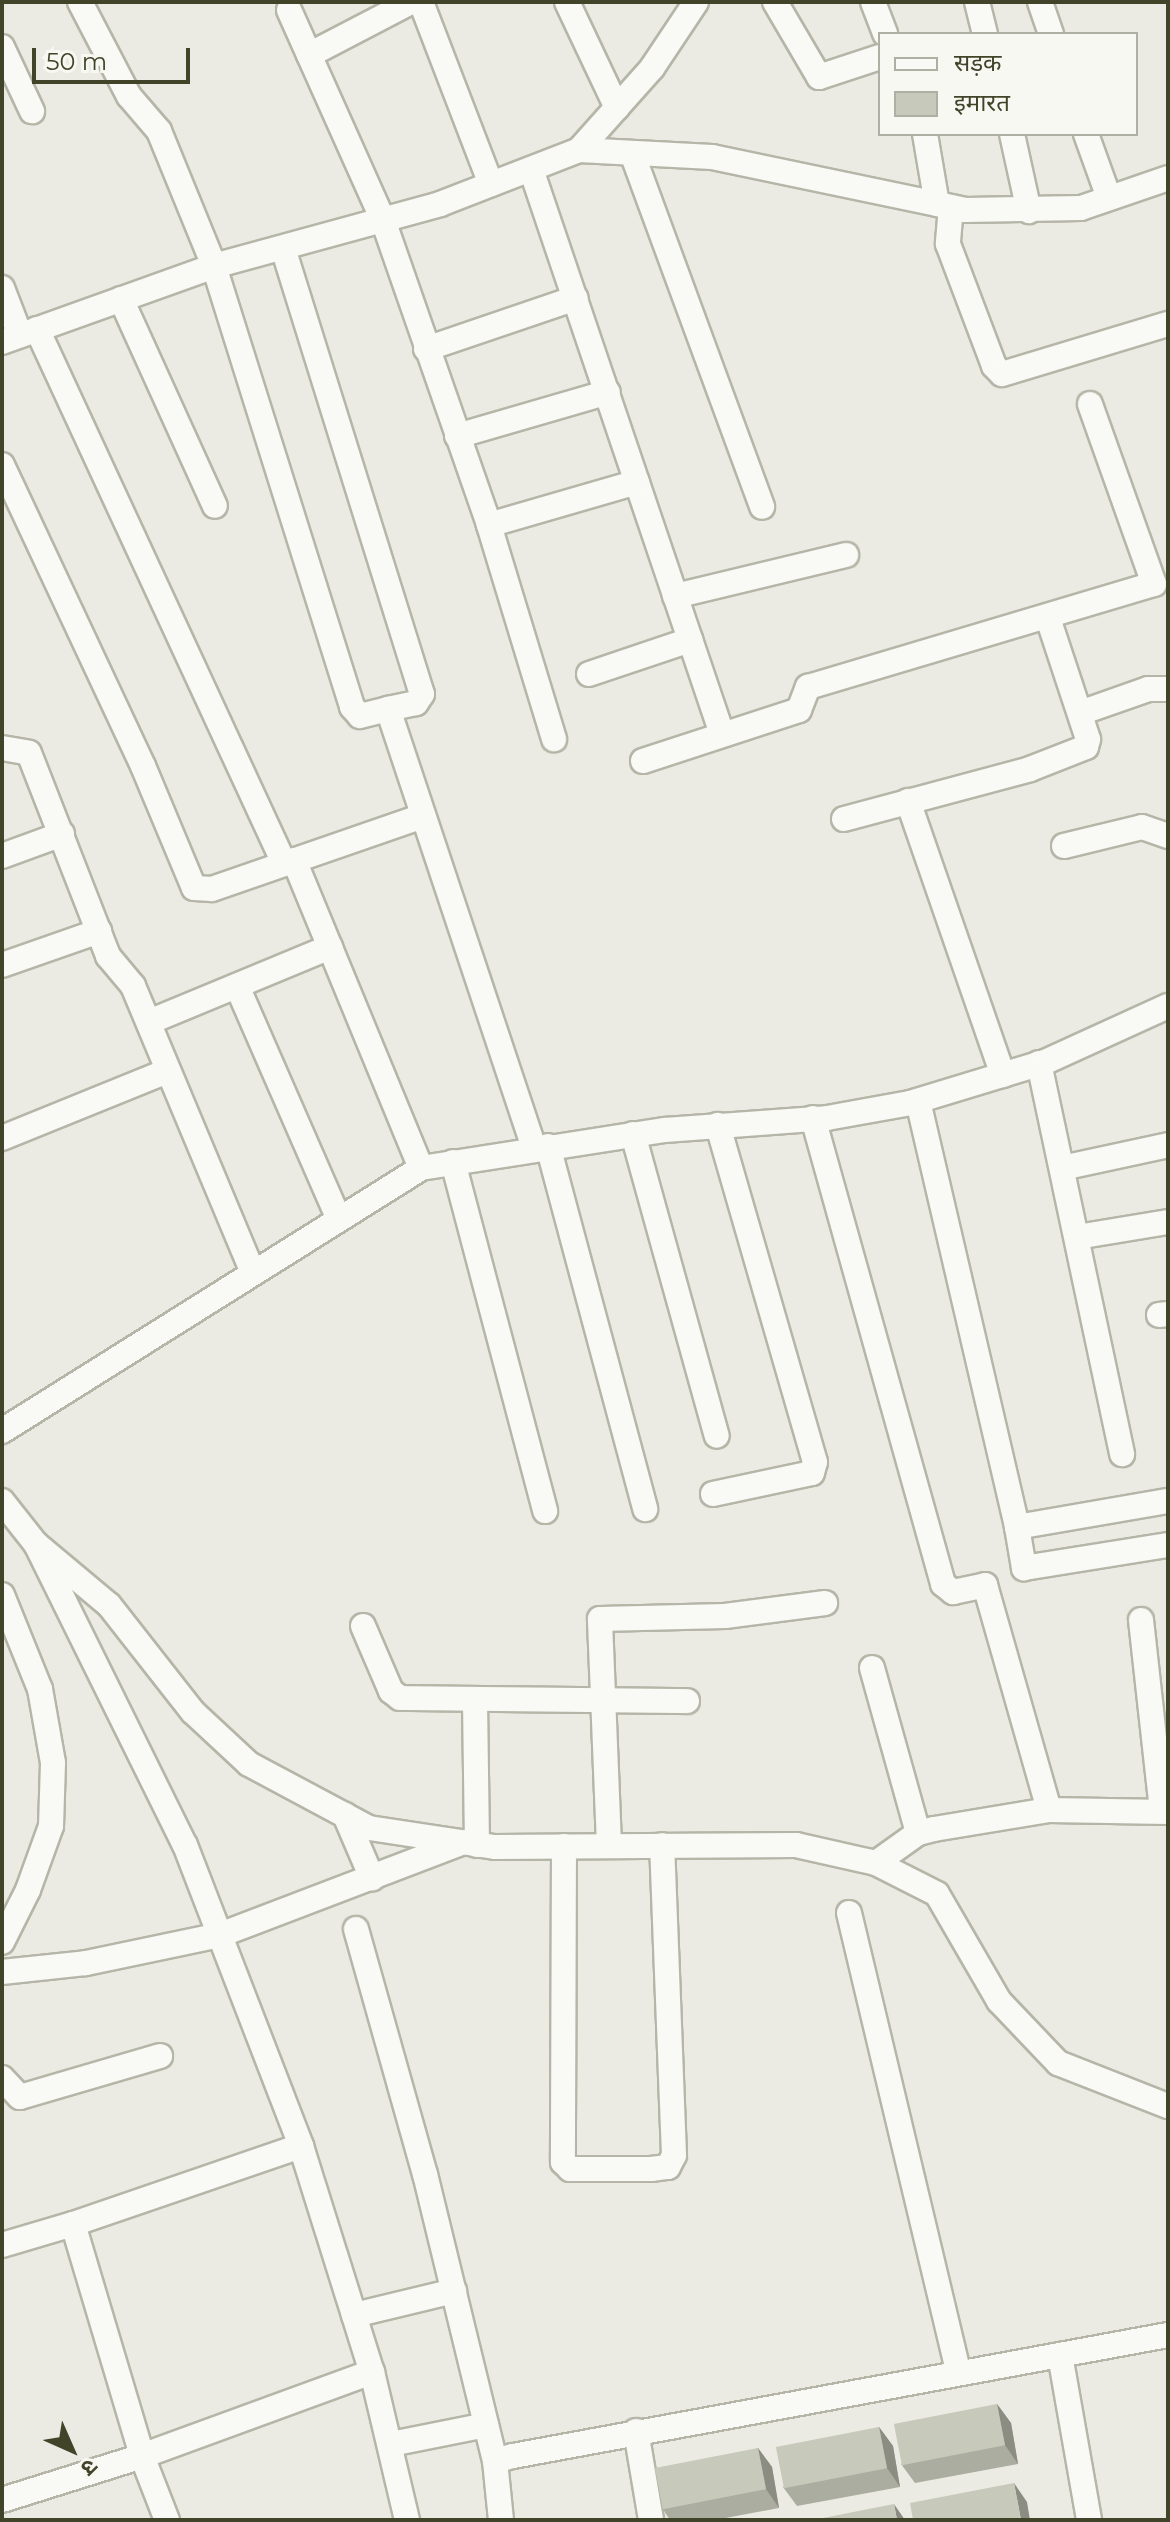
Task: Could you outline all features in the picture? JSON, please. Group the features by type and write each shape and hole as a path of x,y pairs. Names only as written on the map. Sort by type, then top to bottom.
{"street":[{"path":"80,2 129,96 159,131 214,266 352,707 360,716 416,703 422,694 283,248"},
{"path":"309,55 411,2"},
{"path":"421,2 491,184"},
{"path":"567,2 617,108"},
{"path":"775,2 819,77 878,58"},
{"path":"873,2 884,32"},
{"path":"977,2 984,32"},
{"path":"1040,2 1050,32"},
{"path":"579,150 652,68 688,7"},
{"path":"289,10 383,220 489,525 554,739"},
{"path":"2,47 32,111"},
{"path":"926,136 944,206 948,244 994,366 1002,374 1168,324"},
{"path":"1012,136 1029,211"},
{"path":"1087,136 1109,198"},
{"path":"20,335 214,266 383,220 491,184 579,150 712,157 944,206 1029,211 1081,208 1168,178"},
{"path":"632,153 762,507"},
{"path":"531,169 722,734"},
{"path":"2,288 20,335 330,947 421,1168"},
{"path":"426,349 576,298"},
{"path":"121,299 215,506"},
{"path":"457,436 608,392"},
{"path":"643,761 799,710 806,689 817,684 1048,618 1155,582 1090,404"},
{"path":"2,465 143,766 186,878 202,891 423,816"},
{"path":"489,525 637,482"},
{"path":"675,596 846,555"},
{"path":"844,819 1080,751 1089,743 1048,618"},
{"path":"589,674 690,640"},
{"path":"1080,713 1148,689 1168,689"},
{"path":"388,709 541,1147 645,1509"},
{"path":"2,748 29,753 108,956 133,986 253,1273"},
{"path":"908,801 1003,1075"},
{"path":"1064,846 1142,827 1168,836"},
{"path":"2,856 62,834"},
{"path":"2,965 99,931"},
{"path":"149,1022 330,947"},
{"path":"237,986 339,1219"},
{"path":"2,1431 421,1168 633,1134 813,1118 918,1101 1039,1063 1168,1006"},
{"path":"1039,1063 1122,1454"},
{"path":"2,1138 167,1071"},
{"path":"918,1101 1024,1568"},
{"path":"813,1118 943,1584 953,1592 985,1585 991,1575 1168,1545"},
{"path":"713,1494 812,1473 815,1462 718,1125"},
{"path":"633,1134 717,1436"},
{"path":"1062,1168 1168,1145"},
{"path":"453,1162 545,1511"},
{"path":"1077,1237 1168,1222"},
{"path":"2,1501 36,1544 109,1605 193,1712 249,1764 369,1828 470,1843 564,1846 796,1845 876,1863 937,1894 999,2001 1058,2063 1168,2106"},
{"path":"1017,1527 1168,1501"},
{"path":"36,1544 185,1845 301,2146 372,2372 407,2520"},
{"path":"985,1585 1049,1810"},
{"path":"2,1595 40,1689 53,1763 51,1826 28,1890 2,1942"},
{"path":"609,1845 600,1619 725,1616 825,1603"},
{"path":"876,1863 918,1833 1049,1810 1165,1812 1141,1620"},
{"path":"363,1626 394,1695 475,1701 687,1701"},
{"path":"872,1668 918,1833"},
{"path":"470,1843 475,1701"},
{"path":"345,1815 372,1878"},
{"path":"2,1972 86,1963 220,1935 470,1843"},
{"path":"564,1846 563,2162 570,2169 651,2169 668,2167 674,2155 662,1845"},
{"path":"849,1913 959,2373"},
{"path":"356,1929 454,2291 495,2461 501,2520"},
{"path":"2,2078 20,2097 160,2056"},
{"path":"2,2245 301,2146"},
{"path":"73,2224 142,2456 167,2520"},
{"path":"354,2315 454,2291"},
{"path":"495,2461 636,2431 1168,2335"},
{"path":"1060,2355 1089,2520"},
{"path":"2,2500 142,2456 372,2372"},
{"path":"391,2444 486,2425"},
{"path":"636,2431 651,2520"}],"building":[{"path":"997,2404 1005,2445 902,2465 894,2424"},
{"path":"879,2427 887,2468 784,2488 776,2447"},
{"path":"758,2448 766,2489 663,2509 655,2468"},
{"path":"1014,2483 1021,2520 913,2520 910,2503"},
{"path":"894,2504 897,2520 813,2520"}]}
